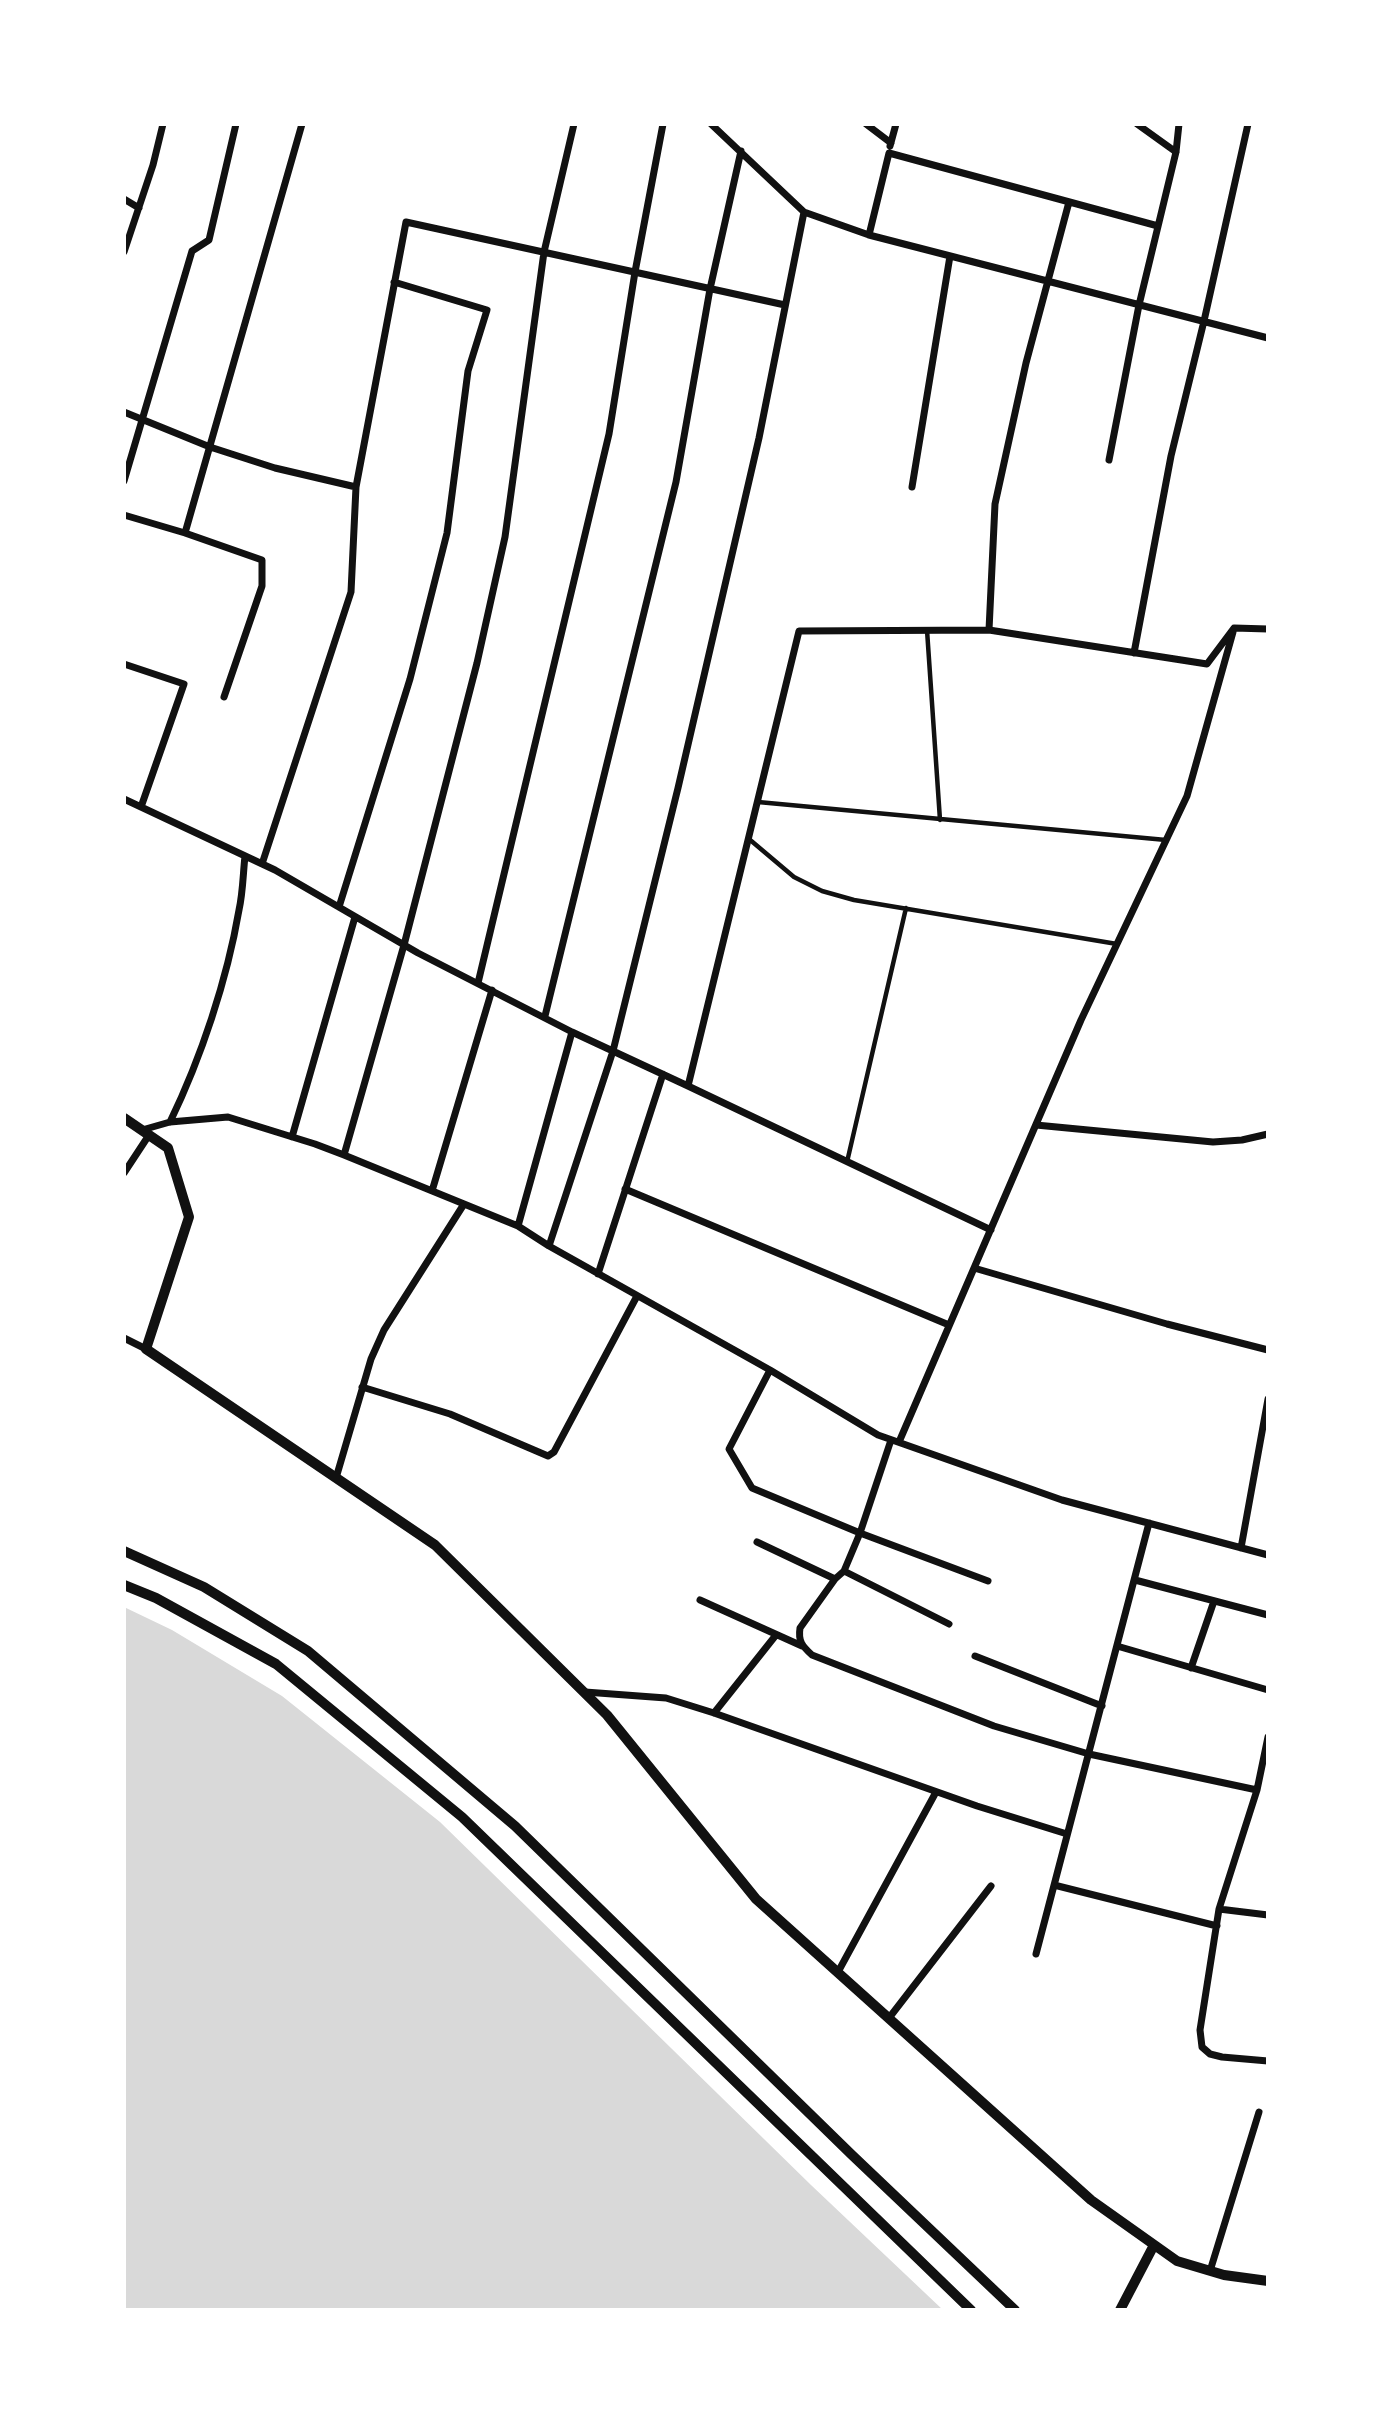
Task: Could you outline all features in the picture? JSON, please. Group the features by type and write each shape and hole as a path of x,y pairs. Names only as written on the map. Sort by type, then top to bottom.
{"street":[{"path":"124,252 163,124"},
{"path":"124,481 192,251 209,240 236,124"},
{"path":"185,533 302,124"},
{"path":"344,1155 404,945 477,663 505,537 544,252 574,124"},
{"path":"478,983 609,434 635,272 663,124"},
{"path":"711,124 804,212 869,235 1268,338"},
{"path":"866,124 891,143"},
{"path":"869,235 896,124"},
{"path":"1137,124 1175,152"},
{"path":"1109,460 1139,305 1175,152 1179,124"},
{"path":"1134,653 1171,456 1205,321 1248,124"},
{"path":"545,1016 676,482 710,289 741,151"},
{"path":"889,153 1158,226"},
{"path":"124,199 139,208"},
{"path":"989,630 995,504 1026,363 1069,202"},
{"path":"549,1246 613,1051 678,788 759,439 804,212"},
{"path":"262,864 351,592 356,487 406,222 785,305"},
{"path":"912,487 950,256"},
{"path":"339,907 410,679 447,533 468,370 487,310 394,282"},
{"path":"124,412 210,447 275,468 356,487"},
{"path":"124,515 262,560 262,586 224,697"},
{"path":"688,1086 799,631 989,630 1206,664 1234,628"},
{"path":"1234,628 1268,629"},
{"path":"1234,628 1187,796 1117,944 895,1441 844,1571 835,1579 800,1628 799,1638 812,1655 995,1726 1089,1754 1256,1790"},
{"path":"124,664 184,684 141,807"},
{"path":"124,799 262,864 404,945 572,1032 991,1230"},
{"path":"170,1122 187,1087 220,989 240,910 245,856"},
{"path":"292,1137 355,917"},
{"path":"432,1191 492,990"},
{"path":"518,1226 572,1032"},
{"path":"598,1274 663,1074"},
{"path":"124,1173 146,1132 170,1122 228,1117 292,1137 344,1155 518,1226 878,1435 1062,1500 1268,1555"},
{"path":"124,1118 168,1148 189,1217 146,1349"},
{"path":"1036,1125 1213,1142 1268,1135"},
{"path":"625,1189 949,1325"},
{"path":"336,1478 371,1359 384,1330 464,1204"},
{"path":"974,1268 1268,1350"},
{"path":"362,1387 450,1414 548,1456 554,1451 637,1296"},
{"path":"125,1340 146,1349 435,1545 607,1715 756,1899 1091,2200 1177,2261 1224,2275 1268,2281"},
{"path":"770,1370 729,1449 752,1488 860,1533 988,1581"},
{"path":"1241,1548 1268,1399"},
{"path":"1036,1954 1149,1523"},
{"path":"757,1542 835,1579"},
{"path":"124,1551 204,1587 308,1651 505,1818 1015,2310"},
{"path":"844,1571 949,1623"},
{"path":"1135,1580 1268,1615"},
{"path":"124,1585 156,1598 276,1664 463,1818 971,2310"},
{"path":"700,1600 803,1646"},
{"path":"1191,1668 1214,1601"},
{"path":"714,1713 776,1634"},
{"path":"1117,1646 1268,1690"},
{"path":"975,1657 1102,1706"},
{"path":"584,1692 666,1698 936,1792 1067,1834"},
{"path":"1268,1737 1256,1790 1219,1909 1200,2030 1202,2047 1210,2054 1268,2061"},
{"path":"838,1972 936,1792"},
{"path":"1054,1885 1217,1926"},
{"path":"889,2018 991,1886"},
{"path":"1219,1909 1268,1915"},
{"path":"1210,2271 1259,2112"},
{"path":"1120,2310 1154,2245"}],"lane":[{"path":"927,630 940,820"},
{"path":"757,802 1166,841"},
{"path":"748,838 794,877 822,891 853,900 1117,944"},
{"path":"847,1162 906,908"}],"shaded area":[{"path":"124,1607 172,1630 282,1696 440,1822 811,2185 943,2310 124,2310"}]}
